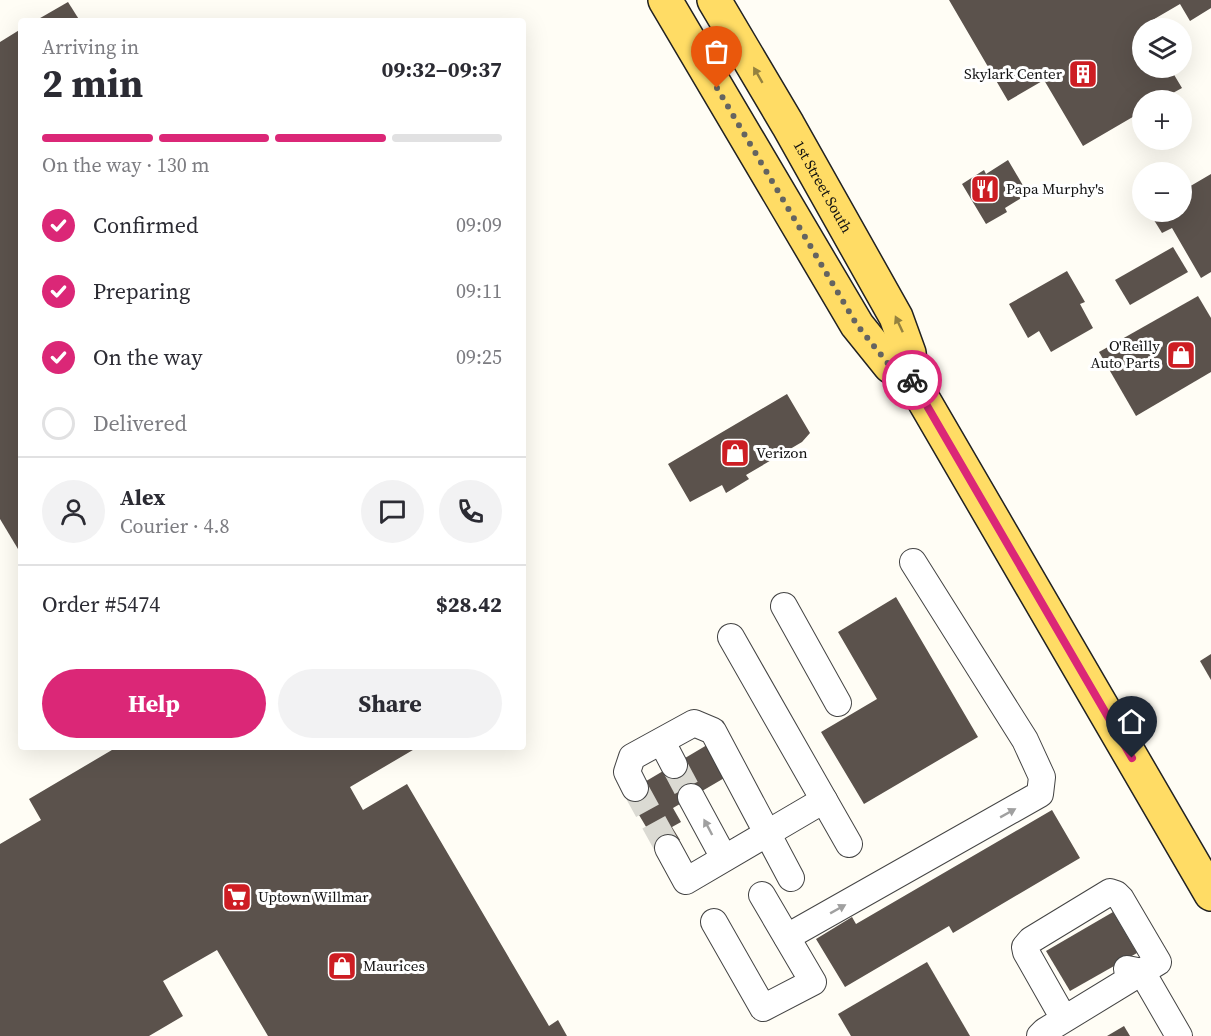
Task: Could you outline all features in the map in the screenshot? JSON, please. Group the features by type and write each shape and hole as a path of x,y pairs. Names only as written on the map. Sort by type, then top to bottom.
{"main road":[{"name":"1st Street South","path":"665,0 857,325 890,366 912,380"},
{"name":"1st Street South","path":"714,0 896,317 909,353 912,380 1211,894"}],"lane":[{"path":"787,938 1040,794 1042,777 1025,740 913,562"},
{"path":"784,606 838,703"},
{"path":"731,637 849,844"},
{"path":"635,788 627,772 632,756 694,723 713,731 791,878"},
{"path":"662,742 674,765"},
{"path":"692,797 724,858"},
{"path":"668,848 686,881 824,800"},
{"path":"1040,1036 1061,1013 1143,972 1158,962 1116,894 1110,892 1031,940 1025,947 1061,1013"},
{"path":"714,922 763,1008 813,982 762,895"},
{"path":"1143,972 1179,1036"}],"building":[{"name":"Skylark Center","path":"949,0 1211,0 1211,8 1192,20 1188,18 1180,4 1156,18 1132,18 1132,78 1176,78 1182,88 1178,90 1132,90 1132,117 1083,146 1044,80 1008,101"},
{"path":"68,2 78,18 40,18"},
{"path":"18,31 18,549 0,519 0,42"},
{"path":"1008,160 1028,194 1005,208 1007,212 986,224 962,184 984,170 986,174"},
{"path":"1211,174 1211,272 1201,278 1172,228 1162,233 1155,222 1192,222 1192,185"},
{"path":"1173,247 1188,272 1130,305 1115,280"},
{"path":"1067,271 1085,302 1080,304 1093,328 1051,352 1039,331 1028,338 1009,304"},
{"path":"1198,296 1211,318 1211,372 1136,416 1099,352"},
{"name":"Verizon","path":"787,394 810,433 802,442 746,475 749,479 726,493 722,485 690,502 668,464"},
{"path":"896,597 978,737 864,804 821,732 877,699 838,632"},
{"path":"1211,654 1211,680 1200,661"},
{"path":"707,745 726,777 673,808 681,822 672,827 680,840 661,852 626,793"},
{"name":"Uptown Willmar","path":"112,750 413,750 350,787 363,810 407,784 549,1026 558,1020 567,1036 268,1036 217,950 163,981 183,1016 149,1036 0,1036 0,844 41,820 29,799"},
{"path":"1052,810 1080,858 953,933 949,926 845,987 816,939 852,917 856,924"},
{"path":"1113,912 1137,953 1070,991 1046,951"},
{"path":"927,962 970,1036 851,1036 838,1014"},
{"path":"1124,1026 1130,1036 1107,1036"}],"tunnel":[{"path":"674,765 691,797"},
{"path":"635,788 668,848"}],"way so far":[{"path":"717,88 857,325 890,366 912,380"}],"place":[{"name":"Skylark Center","path":"1083,74"},
{"name":"Papa Murphy's","path":"985,189"},
{"name":"O'Reilly Auto Parts","path":"1181,355"},
{"name":"Verizon","path":"735,453"},
{"name":"Uptown Willmar","path":"237,897"},
{"name":"Maurices","path":"342,966"}],"route":[{"path":"912,380 1132,758"}]}
